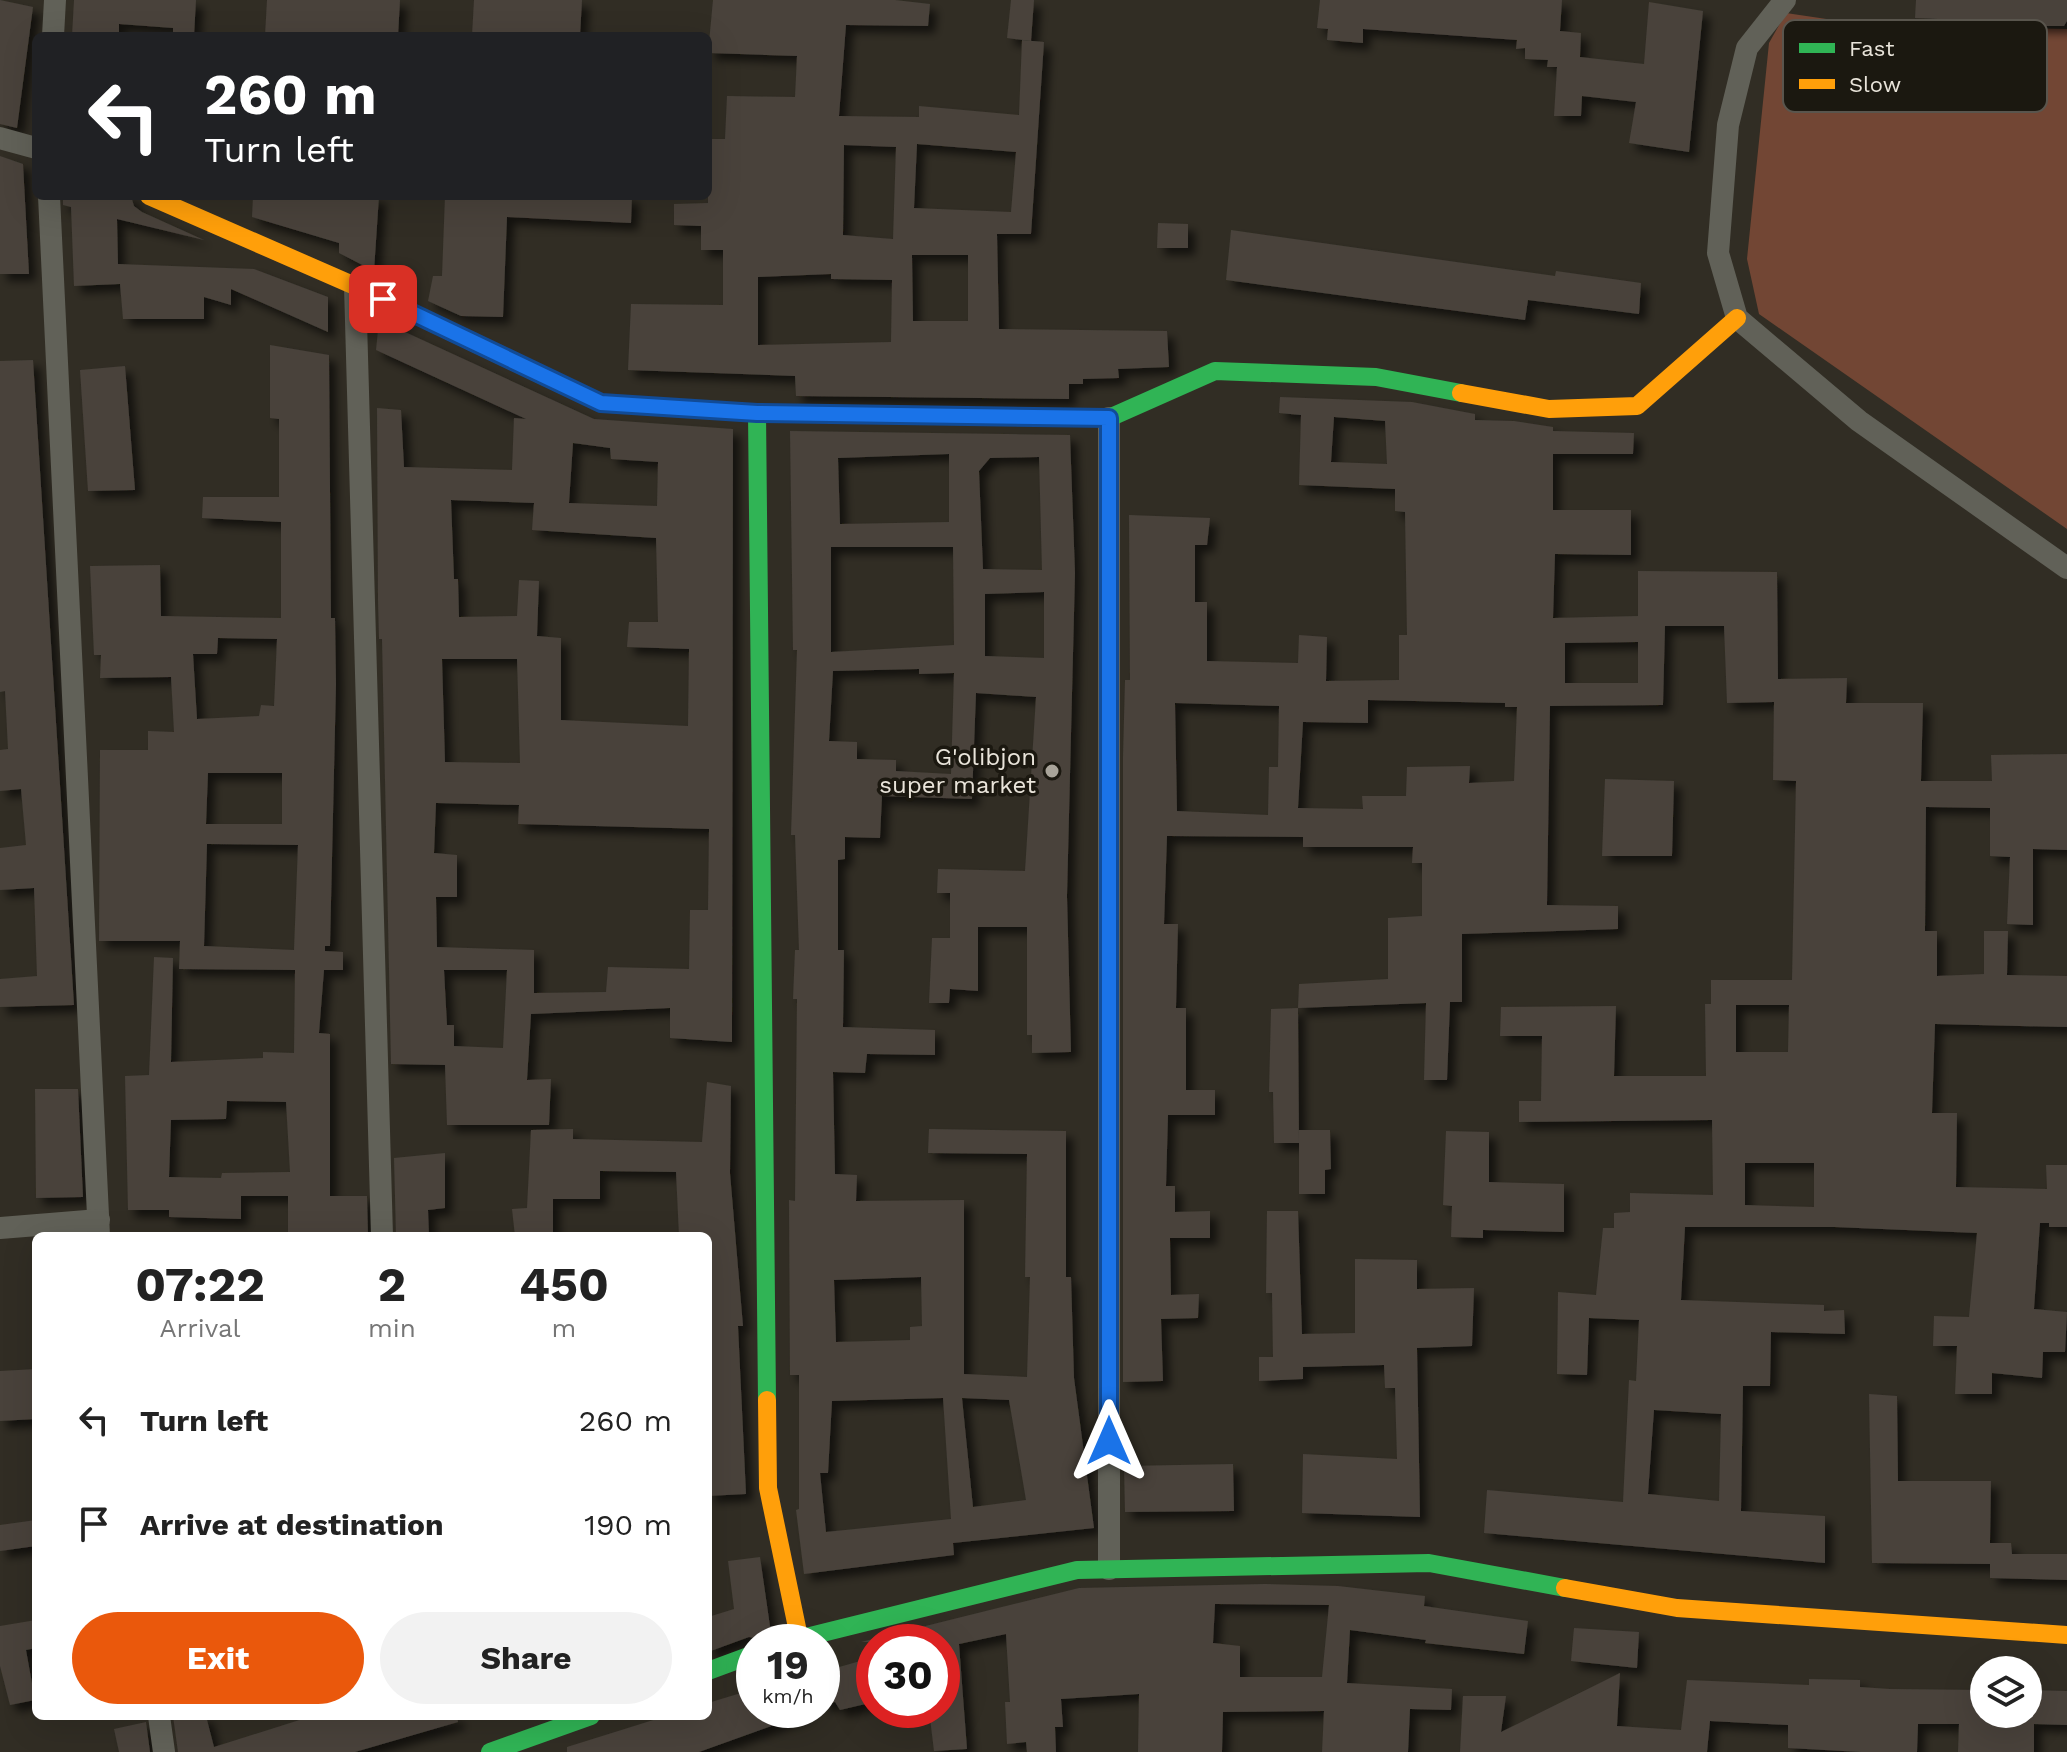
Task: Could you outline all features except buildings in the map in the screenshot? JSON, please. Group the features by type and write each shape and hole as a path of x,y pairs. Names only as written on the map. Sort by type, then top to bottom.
{"street":[{"path":"53,32 55,0"},
{"path":"1785,0 1747,48 1728,125 1718,253 1737,318 1859,421 2067,568"},
{"path":"0,138 32,147"},
{"path":"0,1228 99,1228 49,200"},
{"path":"158,200 355,286 601,403 757,413 1109,418 1215,371 1376,377 1549,409 1637,406 1737,318"},
{"path":"355,286 382,1232"},
{"path":"757,413 768,1488 790,1624"},
{"path":"1109,418 1109,1569"},
{"path":"840,1627 1077,1570 1429,1563 1677,1608 2067,1635"},
{"path":"712,1670 736,1661"},
{"path":"160,1720 164,1752"},
{"path":"490,1752 580,1720"}],"shaded area":[{"path":"1786,13 1833,20 1783,20 1783,112 2047,112 2047,29 2067,29 2067,529 1759,314 1747,259 1769,43"}],"traffic: fast":[{"path":"531,370 601,403 757,413 1109,418 1215,371 1376,377 1461,393"},
{"path":"757,413 767,1400"},
{"path":"840,1629 1077,1570 1429,1563 1565,1588"},
{"path":"712,1670 736,1661"},
{"path":"490,1752 580,1720"}],"traffic: slow":[{"path":"158,200 355,286 531,370"},
{"path":"1461,393 1549,409 1637,406 1737,318"},
{"path":"767,1400 768,1488 796,1624"},
{"path":"1565,1588 1677,1608 2067,1635"}],"place":[{"name":"G'olibjon super market","path":"1052,771"}],"route":[{"path":"383,299 601,403 757,413 1109,418 1109,1441"}]}
